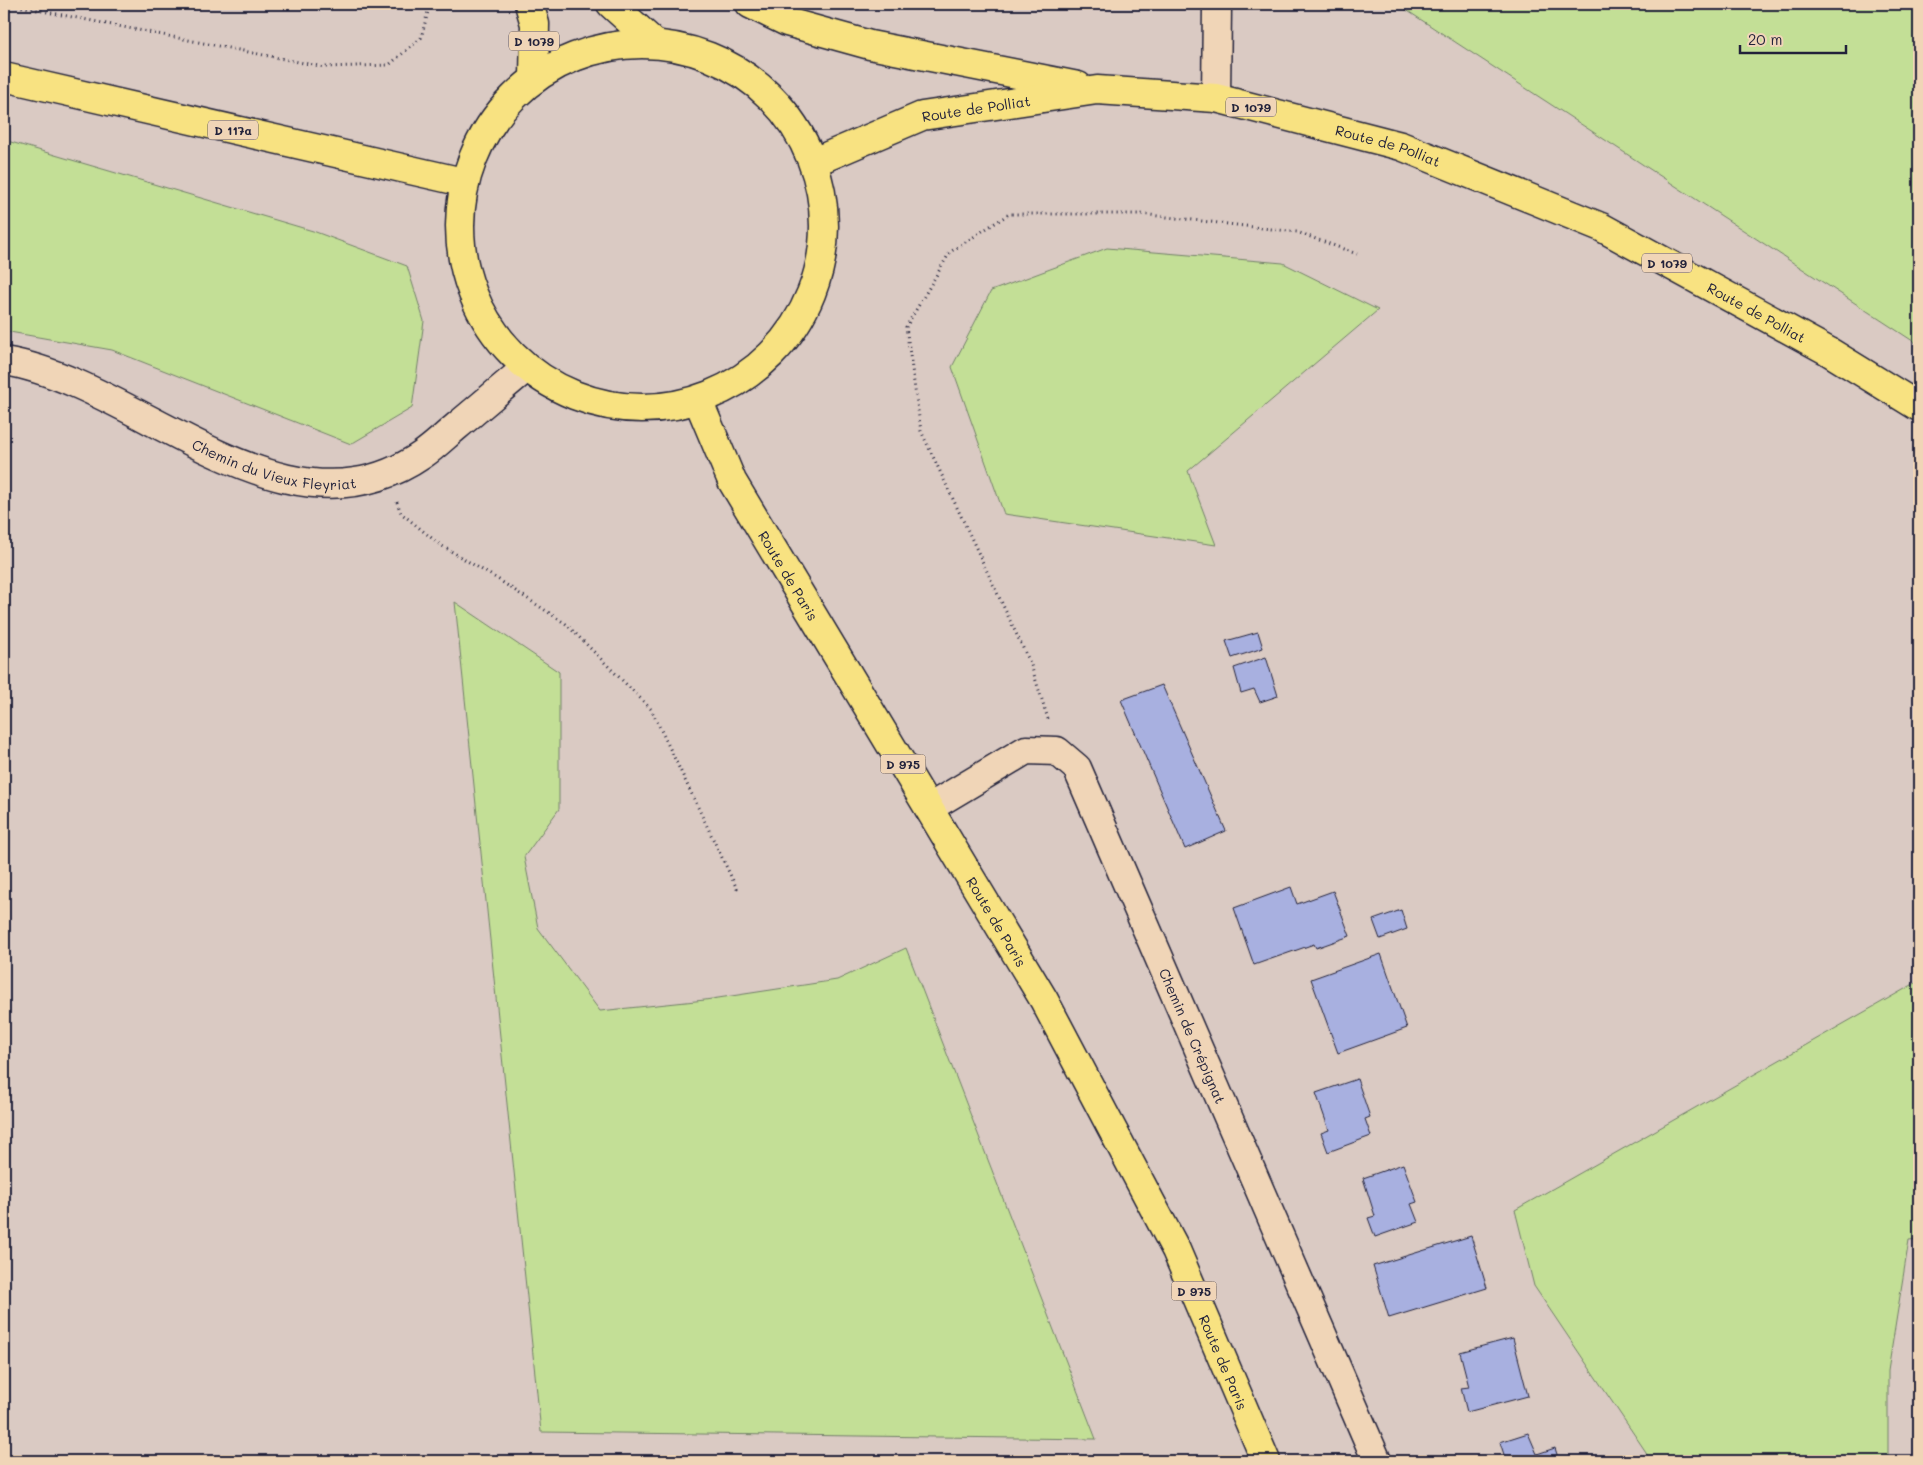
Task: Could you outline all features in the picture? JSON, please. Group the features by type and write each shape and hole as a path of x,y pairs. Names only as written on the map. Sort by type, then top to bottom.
{"main road":[{"name":"D 1079","path":"529,4 534,24 534,79"},
{"path":"611,4 653,42"},
{"path":"750,4 787,22 870,45 1097,90"},
{"path":"653,42 708,55 753,80 789,117 814,162 824,210 822,260 807,306 780,346 743,379 698,400 663,407 626,408 591,401 557,388 526,368 494,332 478,308 464,272 458,233 458,207 463,182 474,153 495,115 534,79 565,60 610,46 653,42"},
{"name":"D 117a","path":"4,77 463,182"},
{"name":"Route de Polliat","path":"814,162 922,116 1097,90 1216,98 1401,146 1601,227 1828,351 1919,407"},
{"name":"Route de Paris","path":"698,400 732,481 1044,1000 1176,1250 1266,1461"}],"street":[{"path":"1216,98 1217,4"},
{"name":"Chemin du Vieux Fleyriat","path":"4,361 62,377 114,400 240,465 294,481 344,485 385,474 421,456 526,368"},
{"path":"929,808 1026,750 1057,751"},
{"name":"Chemin de Crépignat","path":"1057,751 1077,768 1377,1461"}],"path":[{"path":"7,4 324,67 389,65 421,38 430,4"},
{"path":"1057,751 1031,665 921,431 906,327 950,252 1009,214 1141,214 1297,232 1357,254"},
{"path":"385,474 401,513 439,544 499,580 566,624 651,710 738,892"}],"green space":[{"path":"1397,4 1919,4 1919,345"},
{"path":"4,140 313,231 407,266 424,321 412,408 351,444 112,350 4,331"},
{"path":"1107,248 1283,263 1378,310 1188,471 1216,545 1004,514 952,367 991,291"},
{"path":"455,602 559,672 559,809 524,857 538,928 600,1011 705,1000 837,980 906,948 1096,1439 541,1432"},
{"path":"1919,981 1919,1239 1909,1240 1888,1371 1888,1461 1649,1461 1646,1452 1534,1286 1515,1210"}],"building":[{"path":"1258,632 1263,648 1232,658 1226,641"},
{"path":"1266,657 1278,696 1260,702 1254,689 1241,693 1234,668"},
{"path":"1162,685 1226,831 1185,849 1121,700"},
{"path":"1291,887 1297,904 1333,891 1350,936 1316,948 1314,944 1254,965 1234,908"},
{"path":"1401,910 1407,929 1380,939 1373,920"},
{"path":"1381,954 1407,1028 1338,1053 1311,979"},
{"path":"1357,1079 1370,1117 1365,1119 1371,1136 1328,1152 1321,1133 1329,1130 1316,1093"},
{"path":"1403,1164 1417,1202 1411,1204 1418,1222 1375,1237 1368,1218 1375,1216 1363,1178"},
{"path":"1471,1236 1487,1288 1389,1318 1373,1266"},
{"path":"1513,1338 1528,1396 1467,1412 1461,1388 1469,1387 1460,1352"},
{"path":"1528,1433 1537,1454 1555,1448 1559,1461 1506,1461 1500,1442"}]}
